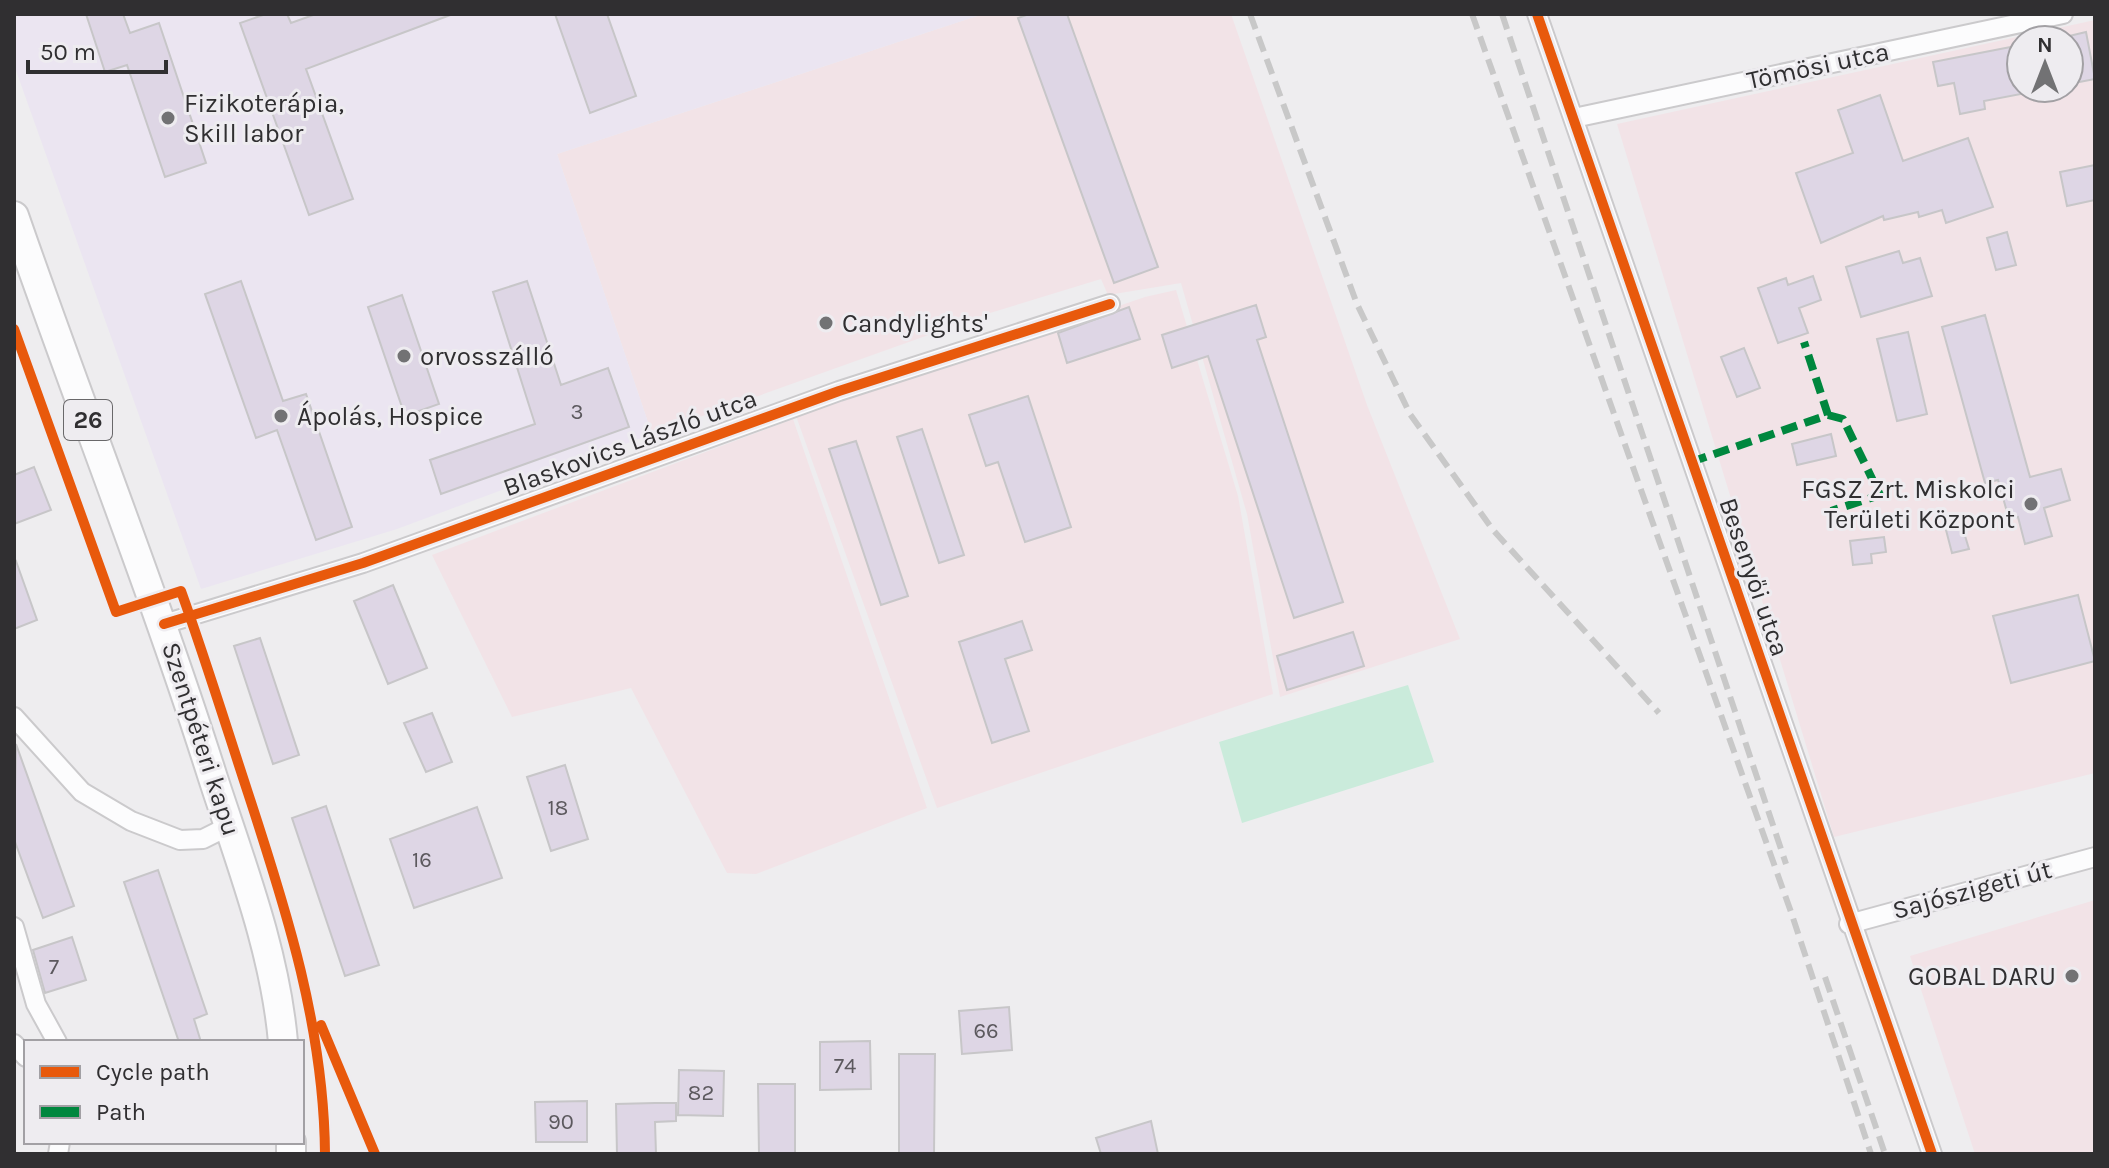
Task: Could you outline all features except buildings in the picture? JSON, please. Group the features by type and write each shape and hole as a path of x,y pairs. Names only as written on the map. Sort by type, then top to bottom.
{"main road":[{"name":"Szentpéteri kapu","path":"14,216 164,624 270,961 283,1040"}],"street":[{"name":"Besenyői utca","path":"1537,14 1849,924 1932,1154"},
{"name":"Tömösi utca","path":"1574,118 2063,14"},
{"name":"Blaskovics László utca","path":"164,624 363,563 839,391 1110,304"},
{"path":"14,717 82,792 131,821 180,840 203,839 229,826"},
{"name":"Sajószigeti út","path":"1849,924 2095,857"},
{"path":"14,927 36,1004 56,1040"}],"shaded area":[{"path":"14,14 983,14 557,154 652,434 397,529 201,589 14,65"},
{"path":"983,14 1231,14 1367,405 1460,639 1280,697 1247,514 1181,283 1108,295 1101,279 990,313 652,434 557,154"},
{"path":"2095,20 2095,773 1834,837 1617,124 2005,40 2005,104 2085,104 2085,24 2077,24"},
{"path":"1176,290 1238,496 1273,694 937,808 796,416 1145,297"},
{"path":"793,419 927,808 756,874 727,873 631,688 512,717 432,555"},
{"path":"2095,900 2095,1154 1975,1154 1910,956"}],"green space":[{"path":"1408,685 1434,762 1242,823 1219,742"}],"railway":[{"path":"1250,14 1357,304 1410,414 1493,530 1659,713"},
{"path":"1472,14 1791,912 1871,1154"},
{"path":"1502,14 1786,864"},
{"path":"1825,977 1885,1154"}],"marked path":[{"path":"1691,462 1828,415 1804,342"},
{"path":"1828,415 1843,419 1880,495 1831,511"}],"cycle path":[{"path":"1537,14 1932,1154"},
{"path":"164,624 363,563 839,391 1110,304"},
{"path":"14,329 116,612 181,591 262,838 301,971 318,1061 325,1154"},
{"path":"321,1025 375,1154"}],"place":[{"name":"Fizikoterápia, Skill labor","path":"168,118"},
{"name":"Candylights'","path":"826,323"},
{"name":"orvosszálló","path":"404,356"},
{"name":"Ápolás, Hospice","path":"281,416"},
{"name":"FGSZ Zrt. Miskolci Területi Központ","path":"2031,504"},
{"name":"GOBAL DARU","path":"2072,976"}]}
